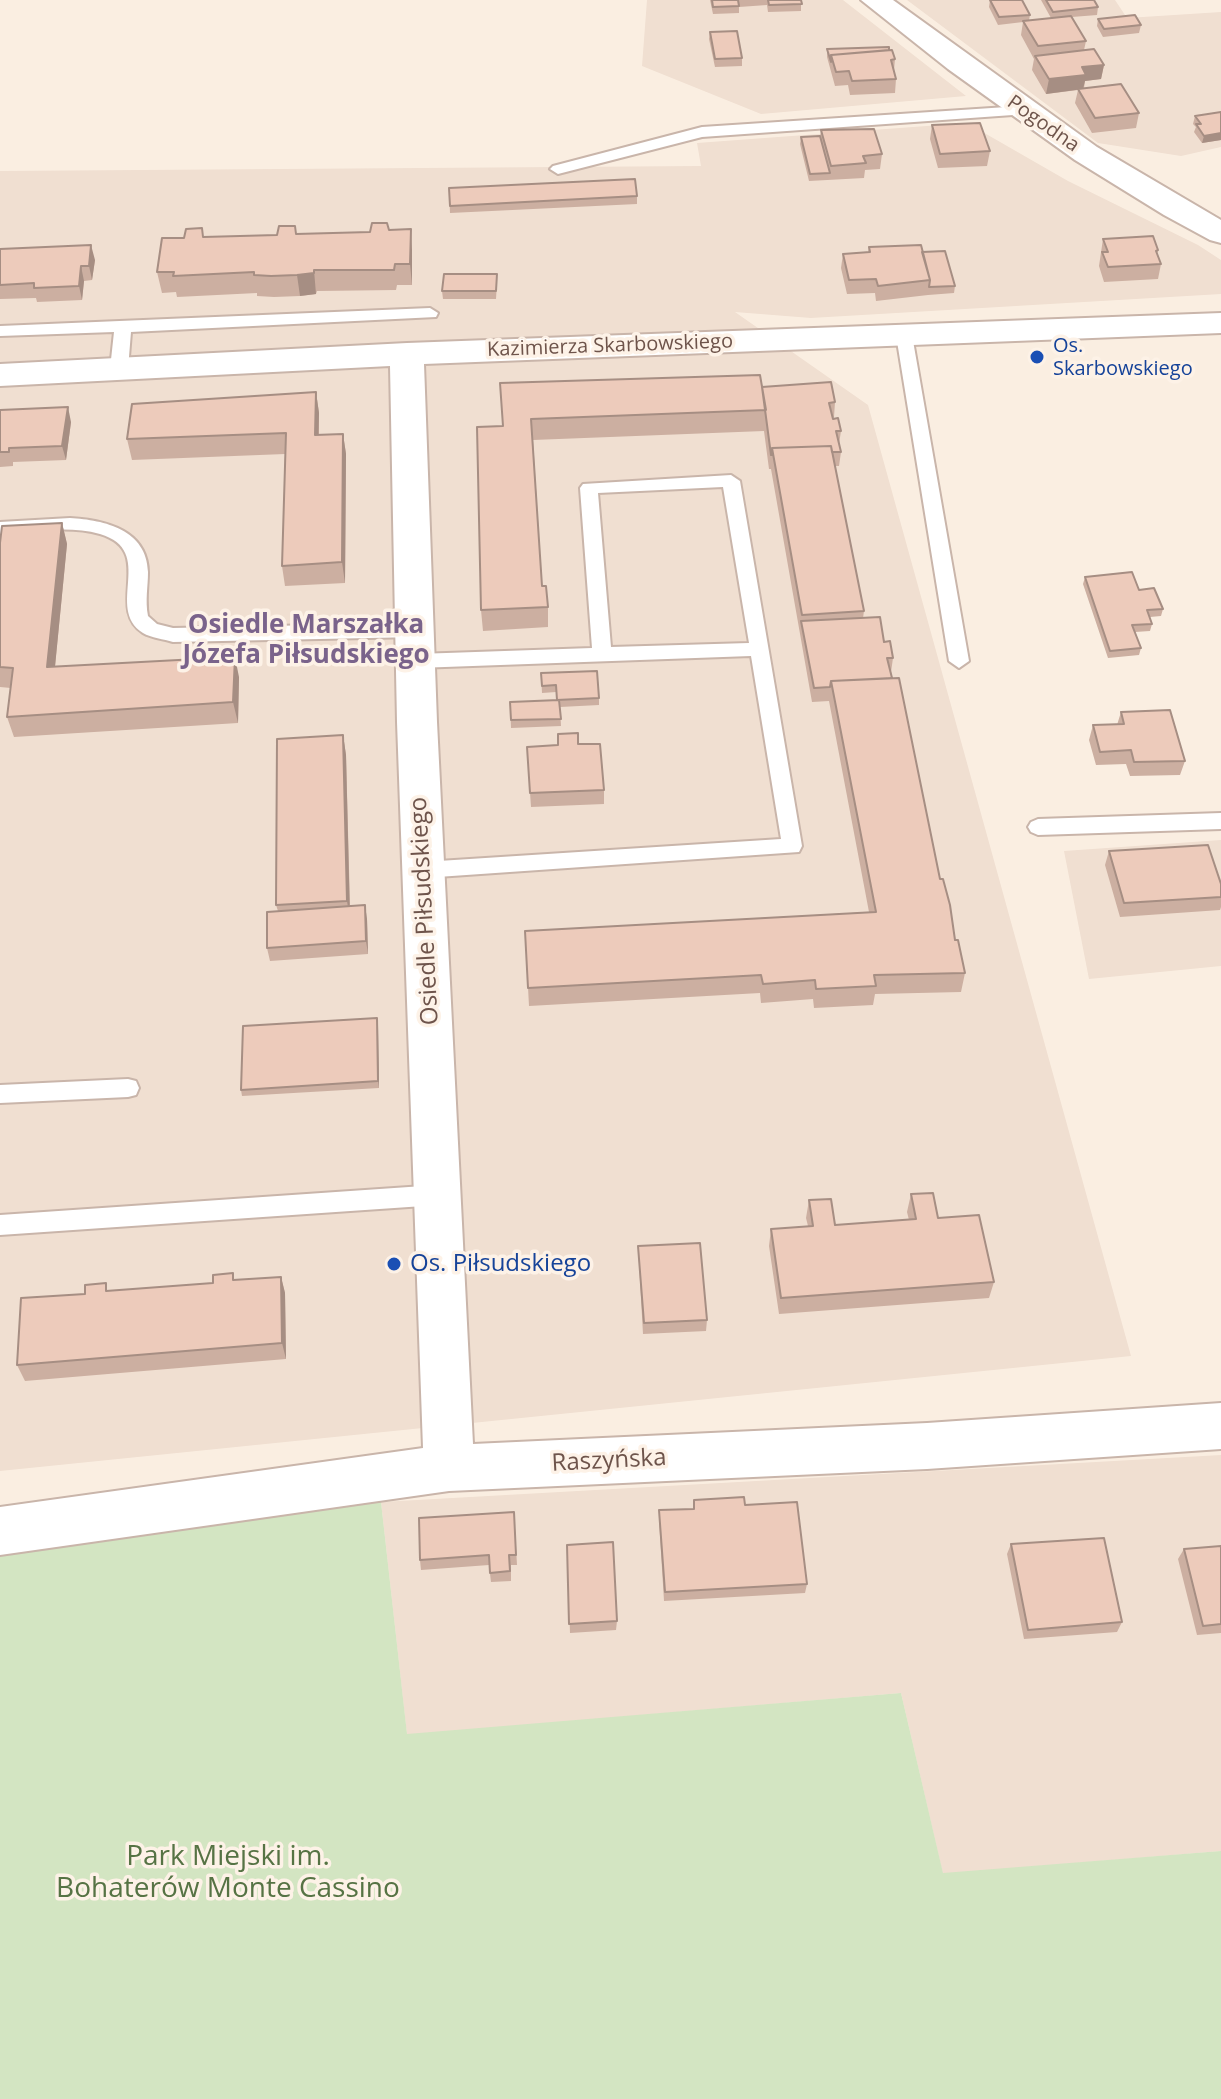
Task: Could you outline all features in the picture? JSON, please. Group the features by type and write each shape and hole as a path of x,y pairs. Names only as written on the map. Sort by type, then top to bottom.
{"street":[{"name":"Pogodna","path":"875,0 1022,111 1091,158 1221,233"},
{"name":"Kazimierza Skarbowskiego","path":"0,375 407,354 1221,323"},
{"name":"Osiedle Piłsudskiego","path":"407,354 423,870 449,1468"},
{"name":"Raszyńska","path":"0,1531 449,1468 927,1446 1221,1426"}],"lane":[{"path":"558,169 702,132 1022,111"},
{"path":"0,331 430,313"},
{"path":"119,369 123,327"},
{"path":"904,335 959,661"},
{"path":"423,870 792,846 731,481 589,488 602,656"},
{"path":"0,528 91,527 123,538 134,547 139,557 137,617 143,627 155,633 602,656 760,649"},
{"path":"1038,827 1221,821"},
{"path":"0,1094 128,1088"},
{"path":"0,1225 438,1195"}],"shaded area":[{"path":"647,0 843,0 966,96 761,114 642,66"},
{"path":"907,0 1115,0 1127,18 1221,12 1221,147 1181,156 1098,143"},
{"path":"967,123 1068,181 1198,245 1221,260 1221,294 811,318 735,312 868,405 1131,1356 0,1471 0,171 701,166 697,143"},
{"path":"1221,840 1221,966 1089,979 1064,851"},
{"path":"1221,1455 1221,1851 943,1874 901,1693 407,1735 381,1502"}],"green space":[{"name":"Park Miejski im. Bohaterów Monte Cassino","path":"381,1502 407,1734 901,1693 943,1873 1221,1851 1221,2099 0,2099 0,1541"}],"building":[{"path":"712,0 738,0 739,6 713,7"},
{"path":"768,0 801,0 802,4 769,5"},
{"path":"990,0 1022,0 1030,15 999,17"},
{"path":"1046,0 1094,0 1098,7 1053,12"},
{"path":"1135,15 1141,25 1104,29 1098,19"},
{"path":"1071,16 1086,41 1038,46 1023,21"},
{"path":"737,31 742,58 715,59 710,32"},
{"path":"889,47 889,50 831,55 831,62 827,49"},
{"path":"1094,49 1104,65 1082,67 1086,75 1049,79 1035,56"},
{"path":"892,50 896,79 852,81 849,71 836,72 831,55"},
{"path":"1121,84 1139,113 1095,118 1078,89"},
{"path":"1221,112 1221,133 1204,136 1195,116"},
{"path":"980,123 990,151 940,154 932,125"},
{"path":"874,129 882,154 863,156 866,163 831,166 821,130"},
{"path":"820,136 830,173 810,174 801,137"},
{"path":"635,179 637,196 450,206 449,188"},
{"path":"372,223 387,223 389,230 411,229 410,264 395,264 394,270 314,270 314,273 271,276 254,275 254,272 173,276 174,272 157,272 162,238 184,238 186,229 202,228 203,237 277,235 279,226 295,226 296,234 370,232"},
{"path":"1153,236 1161,264 1108,267 1102,252 1108,252 1103,239"},
{"path":"91,245 89,266 81,266 79,286 34,288 34,283 0,285 0,249"},
{"path":"921,245 930,280 878,286 876,279 849,280 843,254 870,252 869,247"},
{"path":"945,251 955,286 929,287 922,252"},
{"path":"444,274 497,274 496,291 442,291"},
{"path":"760,375 766,410 531,419 542,586 546,586 548,607 481,610 477,427 503,426 500,383"},
{"path":"831,382 835,402 829,403 833,419 838,418 841,431 836,431 841,452 832,452 831,446 772,448 771,455 762,387"},
{"path":"316,392 315,435 343,434 342,562 282,566 286,433 127,439 132,404"},
{"path":"68,407 62,446 9,448 9,452 0,452 0,410"},
{"path":"831,446 864,611 802,615 772,448"},
{"path":"62,523 47,667 235,657 233,702 7,717 13,668 0,667 2,526"},
{"path":"1132,572 1139,590 1154,588 1163,609 1147,610 1152,624 1132,625 1141,648 1110,651 1085,577"},
{"path":"880,617 884,642 890,641 893,658 887,658 892,678 831,681 830,687 814,688 801,621"},
{"path":"597,671 599,698 557,700 556,685 542,686 541,673"},
{"path":"899,678 940,879 943,879 950,905 955,940 958,940 965,973 874,975 876,986 816,989 815,980 763,984 761,975 528,988 525,931 876,912 831,681"},
{"path":"559,700 561,719 511,720 510,702"},
{"path":"1170,710 1185,761 1134,762 1131,750 1100,752 1093,725 1124,724 1121,712"},
{"path":"578,733 578,744 600,744 604,790 530,793 527,747 558,745 558,734"},
{"path":"343,735 347,901 276,905 277,739"},
{"path":"1208,845 1221,884 1221,897 1124,903 1109,851"},
{"path":"365,905 366,941 267,948 267,912"},
{"path":"377,1018 378,1081 241,1090 243,1026"},
{"path":"933,1193 938,1218 979,1215 994,1282 781,1298 771,1229 813,1226 809,1200 831,1199 835,1225 916,1219 911,1194"},
{"path":"700,1243 707,1320 644,1323 638,1246"},
{"path":"233,1273 233,1280 281,1277 282,1343 17,1365 21,1298 85,1294 85,1285 106,1283 106,1291 213,1283 213,1275"},
{"path":"744,1497 745,1505 797,1502 807,1584 665,1592 659,1510 694,1509 694,1500"},
{"path":"514,1512 516,1555 509,1555 510,1571 490,1573 489,1555 420,1560 419,1518"},
{"path":"1104,1538 1122,1622 1028,1630 1011,1544"},
{"path":"613,1542 617,1621 569,1624 567,1545"},
{"path":"1221,1546 1221,1624 1203,1626 1184,1549"}],"place":[{"name":"Os. Skarbowskiego","path":"1037,357"},
{"name":"Os. Piłsudskiego","path":"394,1264"}],"district":[{"name":"Osiedle Marszałka Józefa Piłsudskiego","path":"306,641"}]}
